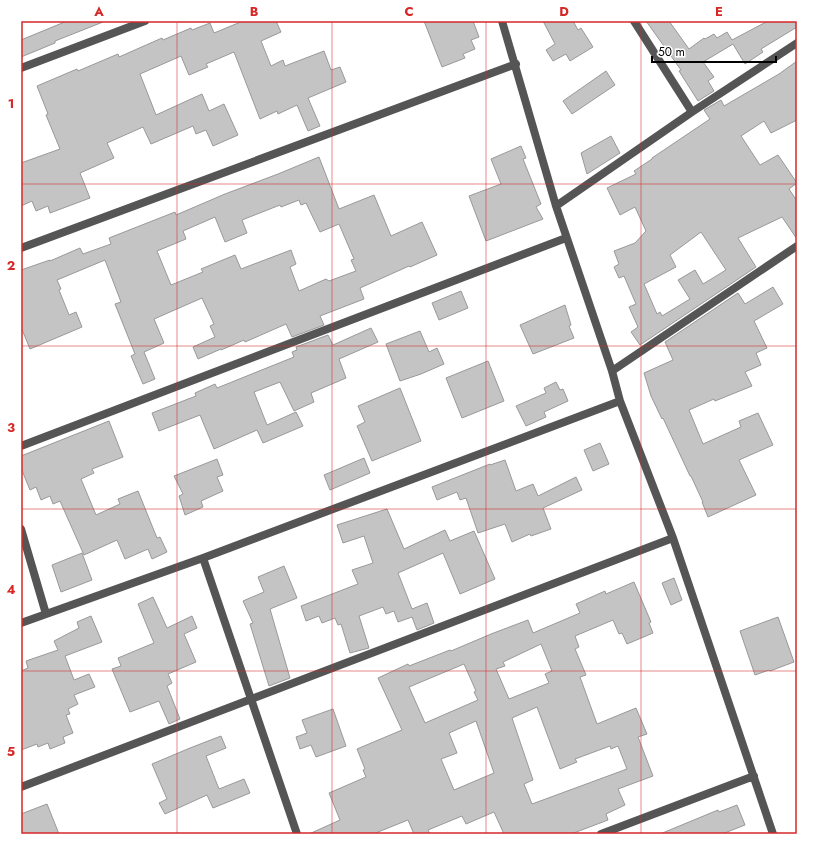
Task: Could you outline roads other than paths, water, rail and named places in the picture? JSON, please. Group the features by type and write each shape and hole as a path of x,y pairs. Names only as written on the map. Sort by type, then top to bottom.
{"street":[{"path":"21,68 145,21"},
{"path":"502,21 516,64 556,206 612,371 620,401 673,538 773,834"},
{"path":"634,21 692,112"},
{"path":"556,206 692,112 797,43"},
{"path":"21,248 516,64"},
{"path":"21,446 566,238"},
{"path":"612,371 797,246"},
{"path":"21,623 203,558 620,401"},
{"path":"21,529 46,614"},
{"path":"21,787 673,538"},
{"path":"203,558 297,834"},
{"path":"601,834 754,776"}]}
